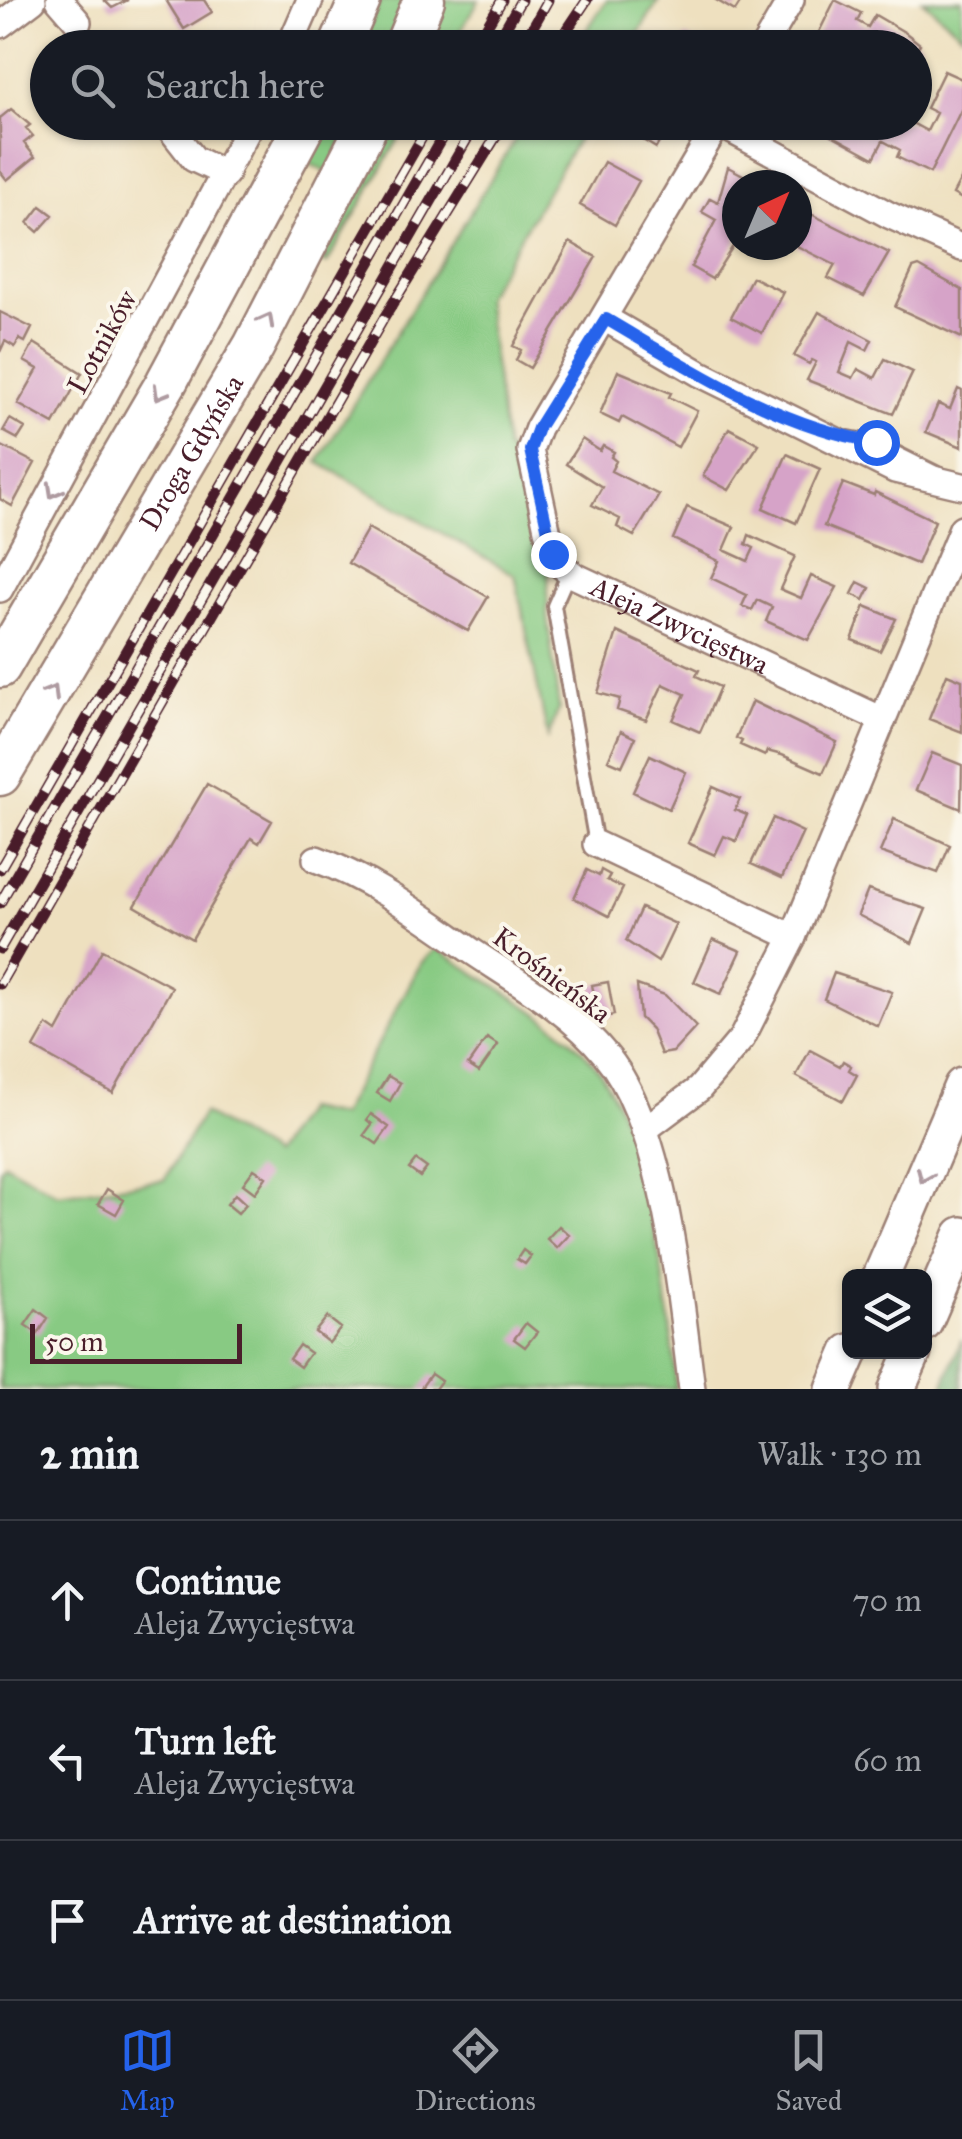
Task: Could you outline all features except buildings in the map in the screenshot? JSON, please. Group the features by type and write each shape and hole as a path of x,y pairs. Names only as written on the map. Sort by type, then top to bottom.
{"main road":[{"path":"347,30 360,0"},
{"path":"412,30 424,0"},
{"name":"Droga Gdyńska","path":"0,667 175,367 296,140"},
{"name":"Droga Gdyńska","path":"0,775 234,381 360,140"},
{"path":"885,1269 962,1086"},
{"path":"932,1311 952,1282 962,1235"},
{"path":"834,1389 847,1359"},
{"path":"897,1389 910,1359"}],"street":[{"path":"0,25 33,0"},
{"path":"59,0 78,22"},
{"path":"297,30 310,0"},
{"path":"774,30 791,0"},
{"path":"179,140 194,159 226,174"},
{"name":"Lotników","path":"3,574 243,140"},
{"name":"Aleja Zwycięstwa","path":"709,140 538,428 530,450 553,554 569,572 883,720"},
{"name":"Aleja Zwycięstwa","path":"750,140 889,215 962,248"},
{"path":"606,319 699,373 895,470 953,483"},
{"path":"644,1130 688,1100 720,1070 742,1038 793,937 962,528"},
{"path":"596,844 793,937"},
{"name":"Krośnieńska","path":"316,859 385,894 550,1004 604,1052 632,1095 644,1130 674,1270 692,1389"}],"lane":[{"path":"569,572 554,606 596,844"}],"green space":[{"path":"380,0 407,0 394,30 367,30"},
{"path":"443,0 479,0 461,30 430,30"},
{"path":"607,0 659,0 640,30 587,30"},
{"path":"922,0 962,0 962,34"},
{"path":"314,140 344,140 328,173 304,161"},
{"path":"382,140 398,140 327,263 321,262"},
{"path":"515,140 577,140 485,297 506,451 524,450 549,565 547,616 559,708 548,738 515,575 318,462"},
{"path":"436,948 557,1028 591,1060 609,1088 625,1125 651,1217 668,1312 676,1389 0,1389 0,1169 4,1163 58,1194 164,1180 203,1113 273,1155 304,1109 340,1116 421,963"},
{"path":"962,1339 962,1389 942,1389"}],"railway":[{"path":"484,30 502,0"},
{"path":"504,30 521,0"},
{"path":"531,30 548,0"},
{"path":"567,30 587,0"},
{"path":"0,869 421,140"},
{"path":"0,903 441,140"},
{"path":"0,949 467,140"},
{"path":"0,984 384,318 494,140"}],"route":[{"path":"553,554 530,450 538,428 606,319 765,406 832,436 876,442"}]}
